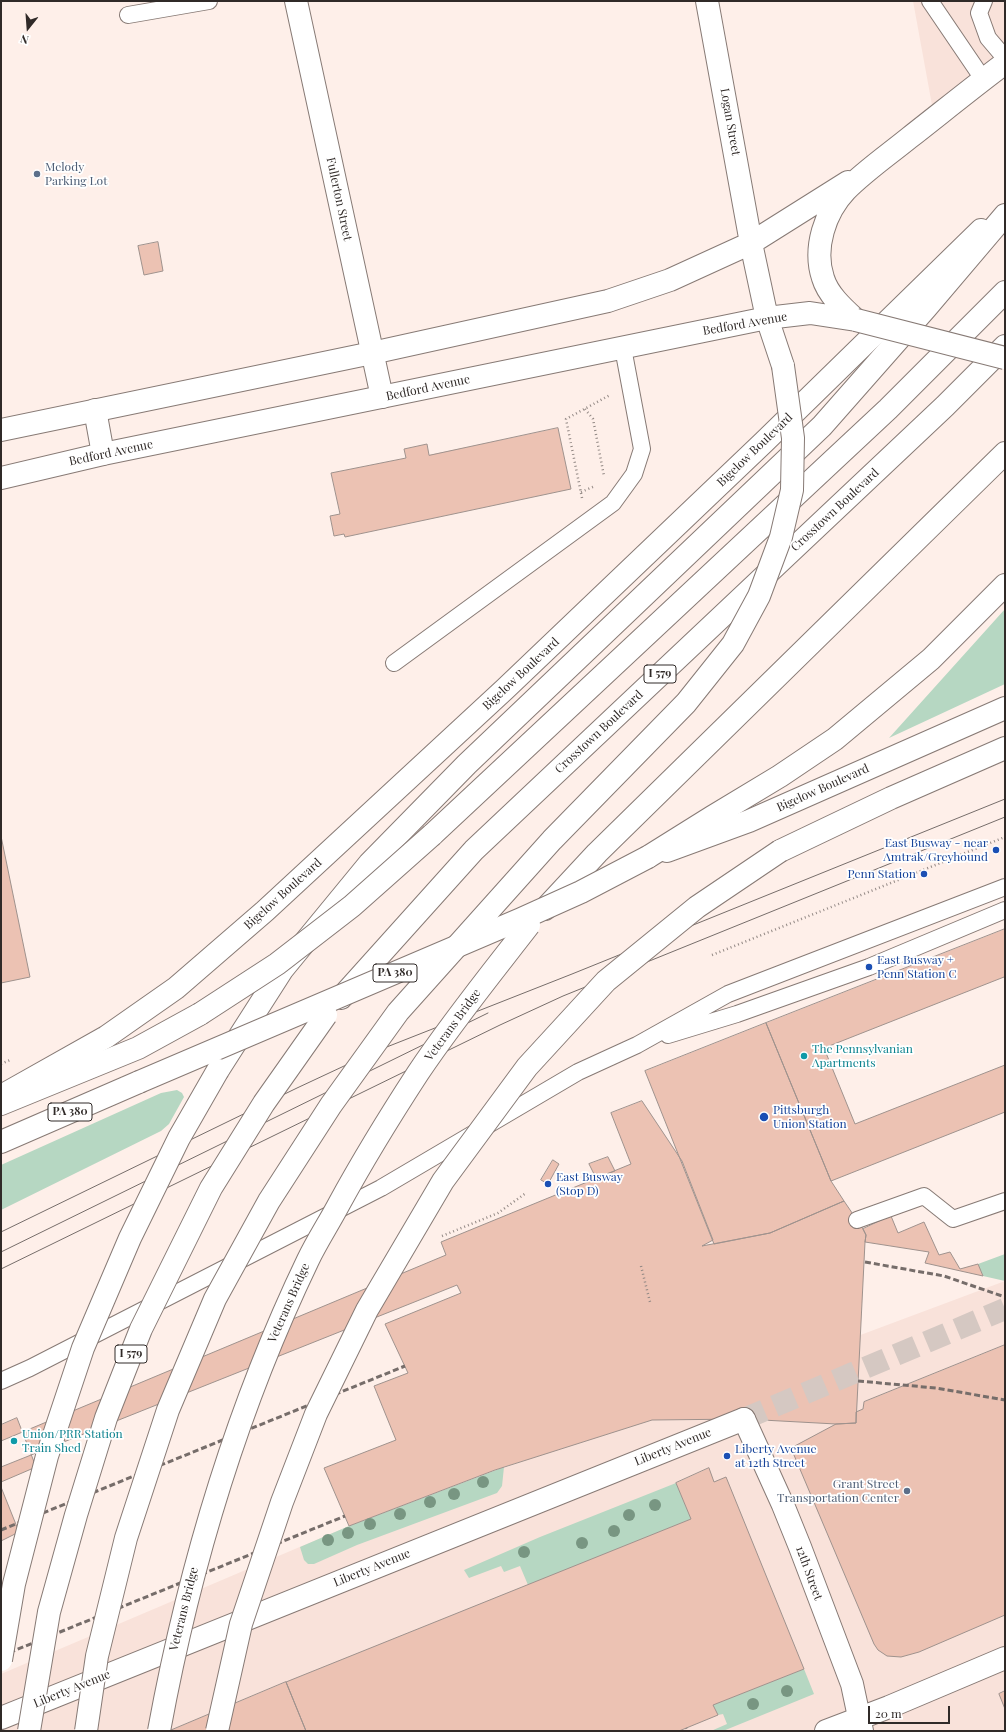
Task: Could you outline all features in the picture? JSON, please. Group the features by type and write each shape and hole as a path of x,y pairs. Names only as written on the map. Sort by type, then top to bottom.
{"main road":[{"name":"Fullerton Street","path":"296,1 382,397"},
{"name":"Logan Street","path":"86,1731 97,1656 126,1538 168,1410 215,1299 269,1201 331,1105 398,1012 552,840 686,702 733,644 759,596 781,537 792,490 793,438 783,366 767,318 751,243 707,1"},
{"path":"856,320 840,305 823,279 820,253 824,230 830,212 846,191 876,164 1005,62"},
{"path":"1,430 372,353 608,301 670,280 751,243 876,164"},
{"name":"Bigelow Boulevard","path":"1,1095 106,1037 176,988 265,911 540,656 764,442 1005,207"},
{"path":"1,1660 14,1584 45,1463 83,1348 148,1202 179,1138 218,1070 282,970 369,864 467,764 822,426 926,308 1005,215"},
{"path":"1,1104 138,1048 200,1014 277,964 352,906 432,835 888,409 1005,292"},
{"name":"Bedford Avenue","path":"1,478 103,454 767,318 810,313 856,320 1005,358"},
{"name":"Crosstown Boulevard","path":"29,1731 49,1612 76,1515 106,1418 141,1329 211,1188 264,1103 326,1015 394,937 474,850 945,406 1005,346"},
{"path":"94,410 103,454"},
{"name":"Veterans Bridge","path":"159,1731 172,1657 199,1548 264,1358 306,1265 358,1170 418,1072 476,993 529,926 602,848 1005,453"},
{"path":"648,857 786,772 835,739 931,660 1005,585"},
{"name":"Bigelow Boulevard","path":"1,1142 521,919 581,892 648,857 749,821 1005,708"},
{"path":"217,1731 241,1624 282,1502 316,1414 367,1310 439,1188 527,1066 606,981 696,907 795,843 1005,748"},
{"name":"Liberty Avenue","path":"1,1718 744,1419"},
{"name":"12th Street","path":"744,1419 783,1505 800,1547 852,1684 861,1724"},
{"path":"826,1731 861,1724 889,1708 1005,1658"}],"lane":[{"path":"128,15 209,1"},
{"path":"930,1 983,79"},
{"path":"984,1 979,13 988,38 1005,58"},
{"path":"394,663 613,503 634,474 642,449 623,348"},
{"path":"1,1381 30,1368 381,1188 578,1072 637,1045 728,994 1005,887"},
{"path":"637,1045 737,1014 869,967 1005,910"},
{"path":"857,1220 924,1196 953,1219 1005,1201"}],"path":[{"path":"587,522 566,419 630,384"},
{"path":"581,492 602,484 604,476 593,419 585,409"},
{"path":"712,955 1005,837"},
{"path":"442,1236 498,1213 526,1193"},
{"path":"641,1266 650,1302"}],"shaded area":[{"path":"913,1 1005,1 1005,54 932,105"},
{"path":"1005,1281 1005,1731 1,1731 1,1674 349,1526"}],"green space":[{"path":"1005,609 1005,684 889,738"},
{"path":"177,1090 182,1093 184,1097 169,1124 161,1131 1,1210 1,1165 161,1093"},
{"path":"1005,1254 1005,1281 983,1276 978,1264"},
{"path":"504,1467 502,1486 497,1493 357,1545 314,1564 308,1564 304,1560 300,1547 349,1526"},
{"path":"676,1483 691,1519 528,1585 520,1566 504,1572 501,1566 469,1578 464,1570 540,1537"},
{"path":"804,1669 814,1694 723,1731 711,1731 727,1724 723,1714 718,1715 713,1705"}],"building":[{"path":"158,242 163,271 144,275 138,246"},
{"path":"558,428 571,489 345,537 344,534 334,536 330,516 340,514 331,473 406,458 404,449 427,444 429,455"},
{"path":"1,836 30,977 1,983"},
{"name":"The Pennsylvanian Apartments","path":"1005,929 1005,979 1004,977 824,1048 855,1124 1005,1065 1005,1112 831,1181 766,1023"},
{"name":"Pittsburgh Union Station","path":"766,1023 831,1181 844,1201 770,1233 714,1244 645,1071"},
{"path":"642,1101 682,1161 713,1240 702,1246 770,1233 844,1201 863,1229 866,1235 856,1423 836,1424 744,1419 652,1420 495,1470 349,1526 324,1468 396,1440 374,1386 408,1373 385,1324 461,1293 457,1285 1,1467 1,1441 446,1255 441,1242 631,1164 611,1113"},
{"path":"608,1157 615,1171 596,1178 589,1164"},
{"path":"553,1160 559,1164 548,1184 541,1180"},
{"path":"891,1216 898,1233 924,1222 939,1255 950,1252 960,1269 978,1264 983,1276 925,1263 929,1252 865,1242 866,1235 863,1229"},
{"name":"Grant Street Transportation Center","path":"1005,1345 1005,1615 919,1652 901,1657 887,1656 878,1650 874,1644 791,1448 836,1424 856,1423 856,1412 863,1409 864,1402"},
{"name":"Union/PRR Station Train Shed","path":"17,1418 36,1467 1,1482 1,1425"},
{"path":"709,1468 714,1482 726,1477 804,1669 713,1705 718,1715 679,1731 306,1731 286,1682 691,1519 676,1483"},
{"path":"1,1487 19,1532 1,1541"},
{"path":"286,1682 306,1731 169,1731"},
{"path":"1005,1691 1005,1709 999,1694"}],"tunnel":[{"path":"744,1419 1005,1309"}],"tram line":[{"path":"1,1232 374,1052 572,974 1005,799"},
{"path":"1,1269 500,1025 563,996 1005,817"},
{"path":"1,1252 488,1013"}],"railway":[{"path":"865,1262 944,1276 1005,1297"},
{"path":"1,1530 405,1366"},
{"path":"858,1381 936,1388 1005,1400"},
{"path":"1,1656 345,1516"}],"place":[{"name":"Melody Parking Lot","path":"37,174"},
{"name":"East Busway - near Amtrak/Greyhound","path":"996,850"},
{"name":"Penn Station","path":"924,874"},
{"name":"East Busway + Penn Station C","path":"869,967"},
{"name":"The Pennsylvanian Apartments","path":"804,1056"},
{"name":"Pittsburgh Union Station","path":"764,1117"},
{"name":"East Busway (Stop D)","path":"548,1184"},
{"name":"Union/PRR Station Train Shed","path":"14,1441"},
{"name":"Liberty Avenue at 12th Street","path":"727,1456"},
{"name":"Grant Street Transportation Center","path":"907,1491"}]}
